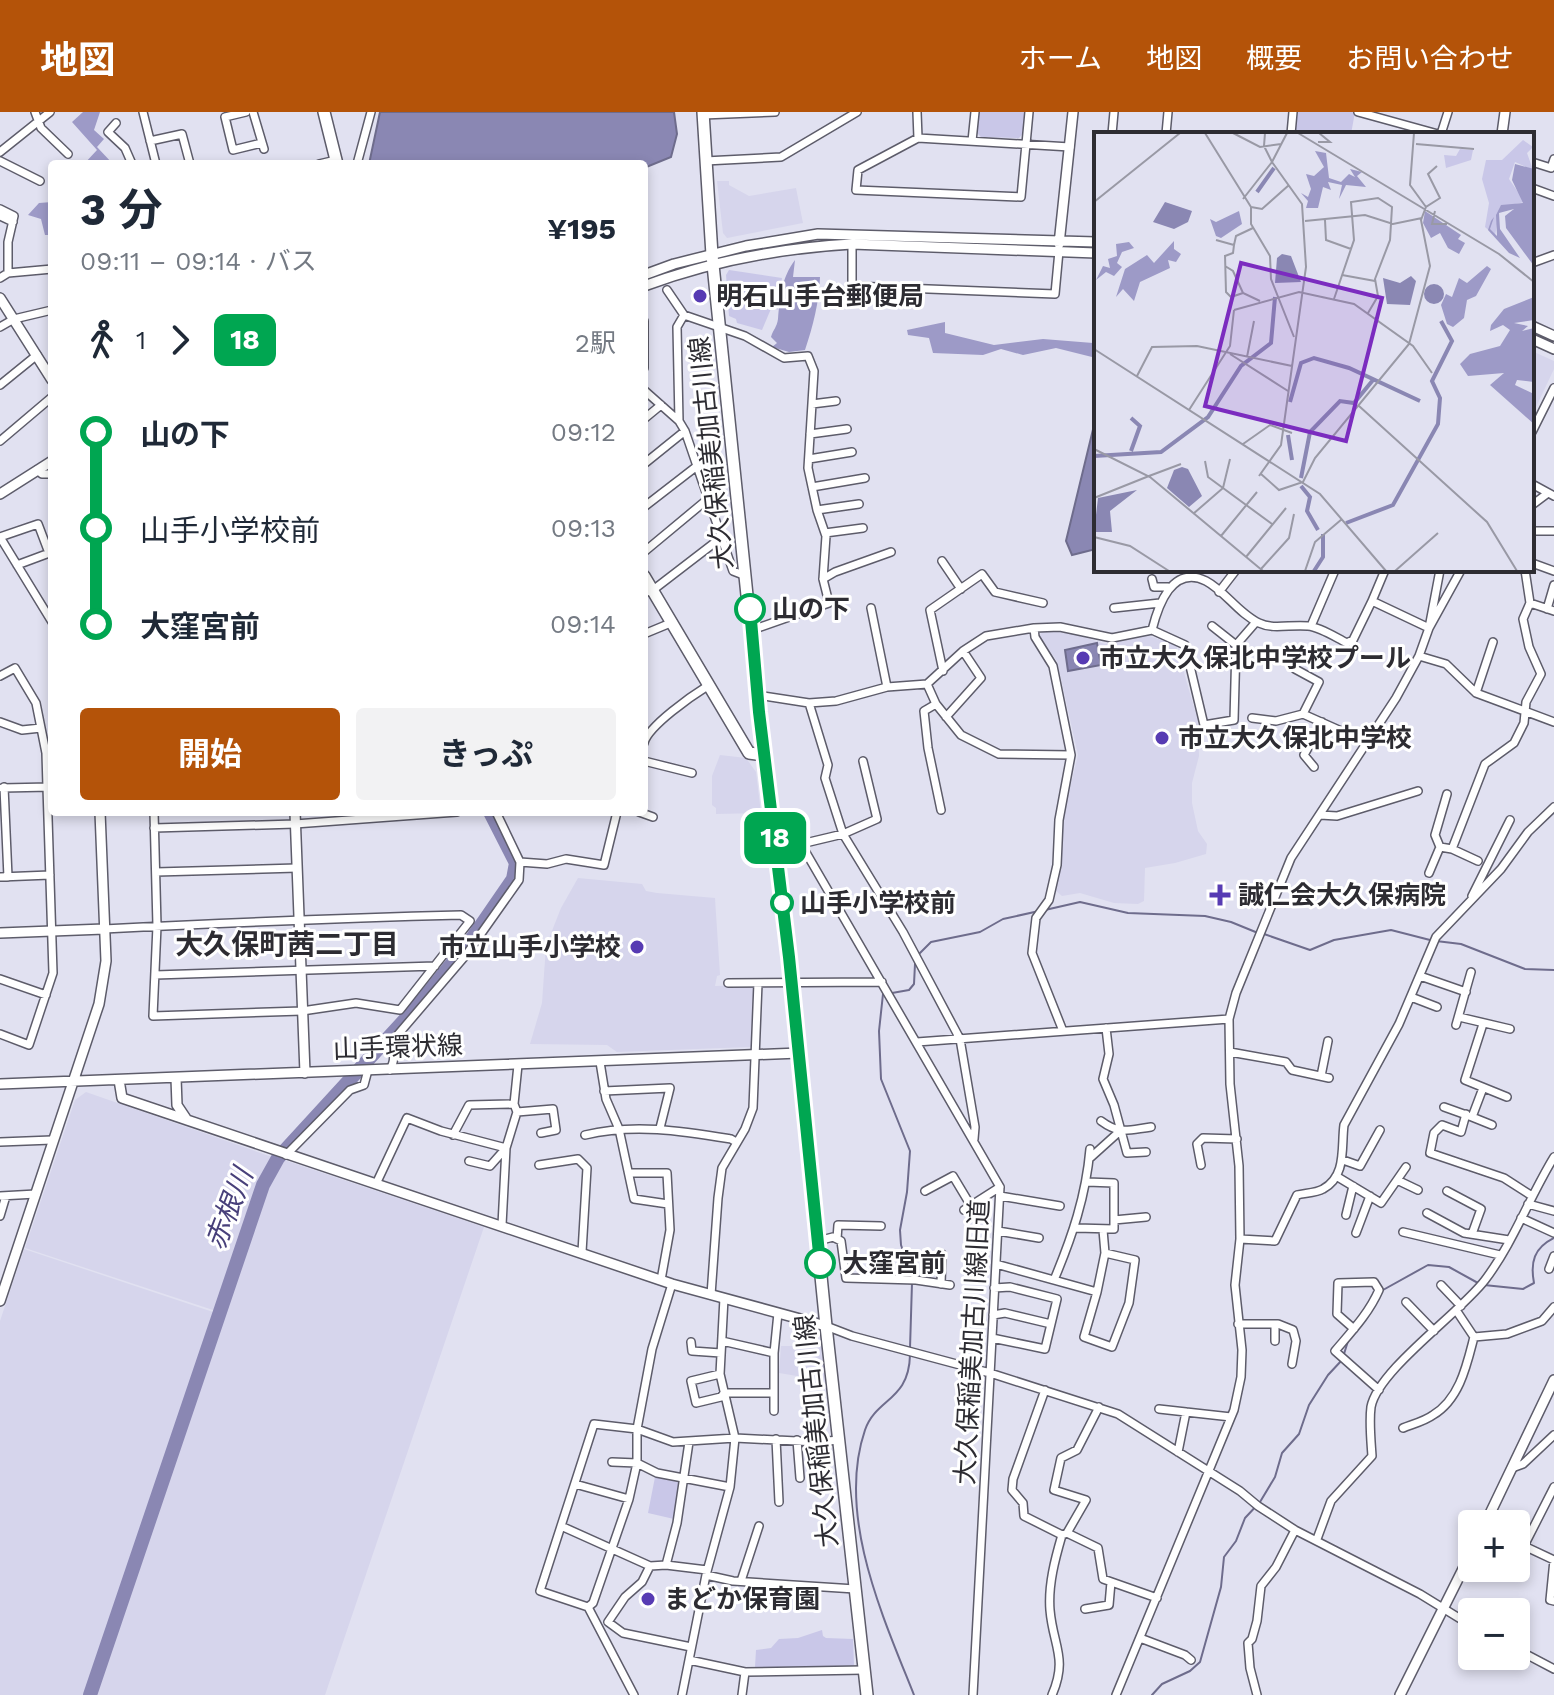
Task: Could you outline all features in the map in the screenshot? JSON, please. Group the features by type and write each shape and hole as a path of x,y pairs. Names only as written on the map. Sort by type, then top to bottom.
{"main road":[{"path":"324,112 336,160"},
{"name":"大久保稲美加古川線","path":"703,114 712,259 757,695 799,1053 867,1695"},
{"path":"648,592 673,622 749,753 764,755"}],"street":[{"path":"0,152 36,116 50,112"},
{"path":"143,112 155,160"},
{"path":"246,112 225,117 233,150 263,146 253,112"},
{"path":"358,160 371,112"},
{"path":"703,114 775,112"},
{"path":"705,161 781,157 857,112"},
{"path":"917,112 918,138"},
{"path":"972,141 975,112"},
{"path":"1029,112 1026,143 1021,197 856,190 858,170 918,138 1026,143 1070,147"},
{"path":"852,244 852,286 1055,294 1073,112"},
{"path":"1112,132 1114,112"},
{"path":"1166,132 1168,112"},
{"path":"1291,132 1293,112"},
{"path":"1358,112 1432,132"},
{"path":"1440,132 1448,112"},
{"path":"1502,132 1505,112"},
{"path":"36,116 41,128 68,154"},
{"path":"116,123 108,132 125,148 130,160"},
{"path":"150,141 182,134 189,160"},
{"path":"1552,169 1554,159"},
{"path":"0,161 40,181"},
{"path":"1534,189 1554,196"},
{"path":"0,209 14,216 8,242 8,273"},
{"path":"0,216 13,222"},
{"path":"648,274 780,239 818,234 1059,246 1094,253"},
{"path":"648,284 712,259 783,249 852,244 1059,246 1094,242"},
{"path":"1534,262 1554,255"},
{"path":"0,278 8,273 48,269"},
{"path":"667,290 684,315 745,336 784,358 808,356 814,371 809,459 812,487 825,533 823,579 829,603 752,630"},
{"path":"0,298 48,373"},
{"path":"0,327 14,319 48,311"},
{"path":"679,421 677,327 684,315"},
{"path":"1534,327 1554,336"},
{"path":"1534,340 1554,349"},
{"path":"0,385 37,355"},
{"path":"1534,428 1554,388"},
{"path":"648,394 679,421 685,431 733,571 746,576"},
{"path":"0,441 48,400"},
{"path":"812,404 836,401"},
{"path":"648,416 661,405"},
{"path":"810,434 847,429"},
{"path":"648,461 685,431"},
{"path":"809,459 852,452"},
{"path":"0,494 48,463"},
{"path":"648,504 697,466"},
{"path":"37,470 48,474"},
{"path":"812,487 865,478"},
{"path":"648,549 709,498"},
{"path":"817,510 859,504"},
{"path":"48,546 38,524 0,537 48,615"},
{"path":"825,533 863,528"},
{"path":"648,592 722,537"},
{"path":"823,579 891,552"},
{"path":"17,565 48,553"},
{"path":"942,561 961,589"},
{"path":"1534,564 1554,571"},
{"path":"1219,592 1234,572"},
{"path":"1311,626 1334,572"},
{"path":"1152,579 1154,587 1168,587 1192,578 1205,581 1256,622 1267,626 1311,626 1347,643 1353,640 1384,572"},
{"path":"1116,1695 1209,1473 1231,1417 1241,1377 1242,1350 1235,1285 1240,1239 1237,1139 1230,1084 1229,1019 1236,993 1291,858 1368,743 1419,656 1429,628 1440,572"},
{"path":"1429,628 1460,572"},
{"path":"1452,849 1485,764 1514,743 1524,723 1524,709 1541,674 1529,647 1523,619 1530,603 1525,572"},
{"path":"943,671 930,610 982,574 995,592 1043,603"},
{"path":"1530,603 1550,610 1554,585"},
{"path":"1152,630 1168,587"},
{"path":"1372,601 1429,628"},
{"path":"1114,608 1160,603"},
{"path":"871,608 887,687"},
{"path":"648,632 673,622"},
{"path":"757,695 809,703 836,701 887,687 927,684 963,651 986,636 1034,628 1060,627 1112,638 1152,630 1185,645 1204,725 1234,720 1236,645 1256,622"},
{"path":"1212,626 1236,645"},
{"path":"1034,628 1035,637 1053,666 1071,755 1059,820 1057,865 1049,900 1036,918 1032,953 1063,1031"},
{"path":"1476,693 1493,642"},
{"path":"946,717 981,678 963,651"},
{"path":"1419,656 1446,664 1476,693 1554,722"},
{"path":"1293,663 1295,669 1319,682 1303,714"},
{"path":"0,676 15,668 36,703 48,770"},
{"path":"927,684 936,704 961,735 999,754 1071,755"},
{"path":"648,734 674,708 709,685"},
{"path":"809,703 828,765 825,778 843,834 903,932 960,1039 975,1127 974,1140"},
{"path":"936,704 924,711 941,810"},
{"path":"1252,718 1276,721 1303,714 1368,743"},
{"path":"0,722 22,730 41,728"},
{"path":"1314,767 1304,755 1322,722"},
{"path":"801,844 843,834 877,819 863,761"},
{"path":"648,762 692,773"},
{"path":"48,787 2,788 4,877 50,875"},
{"path":"1320,815 1337,816 1418,791"},
{"path":"1429,873 1440,847 1435,835 1447,794"},
{"path":"1240,1239 1275,1241 1297,1195 1323,1189 1336,1176 1343,1160 1341,1143 1344,1125 1411,997 1436,937 1501,869 1528,832 1554,807"},
{"path":"648,815 653,817"},
{"path":"0,1034 29,1045 53,973 50,816"},
{"path":"0,1301 99,1004 106,961 100,816"},
{"path":"0,933 104,929 157,926 298,920 461,915 470,921 400,1010 356,1003 302,1011 153,1016 157,926 154,816"},
{"path":"295,816 305,1073"},
{"path":"154,828 295,824 370,816"},
{"path":"390,1070 394,1062 389,1045 466,955 519,880 520,862 498,816"},
{"path":"520,862 547,864 566,859 604,865 616,816"},
{"name":"大久保稲美加古川線旧道","path":"773,820 790,827 801,844 974,1140 1000,1191 973,1695"},
{"path":"1469,901 1510,820"},
{"path":"1440,847 1478,861"},
{"path":"156,872 297,868"},
{"path":"155,975 435,966"},
{"path":"1471,972 1458,1021 1510,1029"},
{"path":"1420,976 1466,992"},
{"path":"0,979 46,995"},
{"path":"728,983 882,982"},
{"path":"711,1295 722,1168 745,1129 753,1108 758,983"},
{"path":"1411,997 1437,1007"},
{"path":"917,1042 1229,1019"},
{"path":"1483,1024 1465,1080 1507,1097"},
{"path":"1106,1028 1109,1054 1103,1079 1114,1105 1127,1153 1146,1152"},
{"path":"1230,1052 1286,1062 1292,1070 1325,1077 1328,1041"},
{"name":"山手環状線","path":"0,1084 799,1053"},
{"path":"600,1062 604,1091 619,1129 634,1199 668,1204"},
{"path":"502,1225 506,1148 516,1108 518,1065"},
{"path":"286,1155 350,1090 364,1085 368,1070"},
{"path":"176,1078 177,1105 187,1120"},
{"path":"119,1080 122,1098 286,1155 672,1284 990,1373 1118,1414 1295,1530 1420,1594 1458,1618"},
{"path":"604,1091 670,1088 660,1128"},
{"path":"1483,1088 1461,1132 1442,1125 1434,1133 1430,1153 1504,1178 1530,1200 1554,1211"},
{"path":"453,1135 469,1105 553,1109 556,1130 541,1133"},
{"path":"1444,1107 1492,1125"},
{"path":"376,1184 407,1118 453,1135 506,1148"},
{"path":"1101,1121 1120,1131 1151,1127"},
{"path":"585,1135 613,1128 660,1128 736,1142"},
{"path":"1343,1160 1360,1166 1380,1130"},
{"path":"1054,1280 1076,1228 1090,1154 1120,1131"},
{"path":"1201,1165 1197,1144 1203,1138 1237,1139"},
{"path":"0,1142 52,1140"},
{"path":"469,1161 490,1166 506,1148"},
{"path":"1317,1539 1331,1501 1372,1456 1371,1406 1379,1390 1393,1372 1487,1278 1554,1157"},
{"path":"539,1165 578,1159 587,1168 582,1252"},
{"path":"1336,1176 1381,1203 1406,1167"},
{"path":"629,1173 667,1173 670,1230 661,1280"},
{"path":"925,1191 953,1176 967,1208 1000,1191 1060,1206"},
{"path":"1397,1180 1418,1190"},
{"path":"1076,1228 1114,1229 1114,1183 1087,1182"},
{"path":"1346,1215 1353,1186"},
{"path":"1447,1191 1481,1209 1472,1234"},
{"path":"0,1216 3,1196 36,1194"},
{"path":"1356,1233 1370,1196"},
{"path":"1427,1213 1464,1233 1509,1240"},
{"path":"1114,1220 1146,1217"},
{"path":"1521,1218 1554,1233"},
{"path":"837,1239 838,1225 881,1226"},
{"path":"1103,1230 1105,1253 1084,1337 1112,1347 1129,1303 1135,1260 1105,1253"},
{"path":"998,1231 1039,1238"},
{"path":"1403,1232 1500,1255"},
{"path":"818,1241 841,1241 846,1278 946,1284 942,1254"},
{"path":"1549,1269 1554,1256"},
{"path":"996,1264 1097,1292"},
{"path":"1354,1329 1337,1314 1338,1283 1374,1282 1379,1290 1372,1307 1354,1329 1335,1351 1379,1390"},
{"path":"588,1607 593,1603 629,1499 637,1463 637,1429 652,1349 672,1284"},
{"path":"1403,1428 1435,1415 1452,1398 1464,1374 1474,1337 1459,1308 1441,1285"},
{"path":"992,1338 1045,1349 1057,1299 1010,1287 994,1288"},
{"path":"682,1695 707,1573 730,1487 735,1438 720,1374 724,1298"},
{"path":"1406,1302 1434,1331"},
{"path":"1474,1337 1507,1334 1542,1321 1554,1307"},
{"path":"774,1411 778,1313"},
{"path":"993,1315 1005,1313 1051,1324"},
{"path":"1238,1324 1275,1324 1293,1330 1296,1341 1292,1364"},
{"path":"1275,1324 1275,1341"},
{"path":"722,1341 774,1353"},
{"path":"691,1342 692,1351 721,1353"},
{"path":"720,1374 691,1381 696,1403 721,1397 724,1393 773,1393"},
{"path":"1492,1510 1554,1380"},
{"path":"1045,1390 1013,1479 1012,1490 1023,1503 1024,1516 1098,1548 1103,1579 1157,1598"},
{"path":"1052,1695 1061,1674 1050,1609 1054,1562 1064,1534 1086,1500 1054,1490 1061,1458 1077,1450 1099,1407"},
{"path":"1159,1409 1231,1417"},
{"path":"1178,1452 1186,1412"},
{"path":"634,1695 588,1607 540,1591 594,1424 637,1429 673,1442 735,1438 817,1442 839,1440"},
{"path":"1512,1468 1523,1464 1554,1435"},
{"path":"776,1439 779,1502"},
{"path":"797,1440 800,1478"},
{"path":"666,1565 677,1523 689,1442"},
{"path":"612,1462 637,1463 657,1473 684,1480 730,1487"},
{"path":"575,1484 629,1499"},
{"path":"1530,1532 1551,1503 1554,1487"},
{"path":"561,1526 650,1566 666,1565 741,1581 855,1589"},
{"path":"741,1581 759,1526"},
{"path":"1257,1695 1248,1643 1257,1621 1261,1586 1276,1567 1295,1530"},
{"path":"1530,1550 1554,1560 1550,1600 1554,1601"},
{"path":"650,1566 642,1582 625,1597 608,1622 623,1633 691,1647"},
{"path":"1400,1695 1458,1578"},
{"path":"1085,1609 1109,1605 1111,1582"},
{"path":"602,1633 614,1628"},
{"path":"1140,1638 1191,1660"},
{"path":"1530,1656 1554,1669"},
{"path":"689,1660 745,1672 864,1670"},
{"path":"742,1695 745,1672"}],"shaded area":[{"path":"83,112 100,112 94,130 104,139 97,147 109,160 88,160 97,150 72,122"},
{"path":"380,112 674,112 677,134 671,157 648,166 648,160 370,160"},
{"path":"979,112 1026,112 1026,130 1019,138 981,137 976,132"},
{"path":"1298,112 1355,112 1351,132 1295,132"},
{"path":"717,181 729,181 729,185 749,196 796,188 803,223 727,238 723,233"},
{"path":"48,202 48,235 45,235 41,219 28,215 39,203"},
{"path":"795,260 793,277 820,277 815,314 805,350 789,352 772,347 777,343 771,337 777,322 784,281"},
{"path":"729,270 782,278 778,310 773,304 762,330 737,323 729,316 726,275"},
{"path":"945,322 945,333 994,345 1043,339 1093,343 1094,358 1056,348 1023,355 1001,349 983,355 933,353 929,338 908,335 907,330"},
{"path":"1534,352 1554,361 1554,369 1534,414"},
{"path":"1094,425 1094,550 1072,555 1066,541"},
{"path":"1043,631 1072,633 1105,644 1149,636 1176,645 1198,721 1199,756 1192,783 1192,803 1198,831 1207,844 1206,854 1145,868 1144,901 1138,904 1114,903 1080,893 1062,896 1056,891 1062,821 1078,755 1057,661 1039,636"},
{"name":"市立大久保北中学校プール","path":"1097,643 1101,665 1068,671 1065,650"},
{"path":"720,755 746,758 756,772 761,813 716,814 716,808 712,805 712,776"},
{"path":"578,878 642,884 646,891 657,893 715,898 720,975 715,986 754,985 751,1047 617,1052 607,1045 530,1044 542,1003 546,946 561,908"},
{"path":"86,1092 275,1158 268,1165 216,1311 25,1248 75,1100"},
{"path":"278,1158 484,1227 325,1695 95,1695"},
{"path":"24,1249 216,1313 88,1695 0,1695 0,1321"},
{"path":"781,1346 822,1346 827,1381 779,1373"},
{"path":"655,1477 681,1485 674,1519 648,1513"},
{"path":"822,1630 826,1638 853,1639 854,1665 755,1667 756,1650 771,1648 779,1639 798,1638"}],"waterway":[{"name":"赤根川","path":"90,1695 263,1185 278,1158 421,1002 471,940 513,879 516,863 492,816"},
{"path":"1045,910 1080,902 1128,913 1205,916 1258,933"},
{"path":"919,954 931,942 980,932 1003,919 1039,911"},
{"path":"1264,934 1310,950 1334,940 1391,930 1430,940"},
{"path":"1436,941 1461,944 1525,969 1554,970"},
{"path":"892,993 909,990 914,984 915,964"},
{"path":"886,994 883,994 879,1031 881,1079 910,1151 900,1230 901,1245 912,1276"},
{"path":"1484,1285 1523,1289 1534,1283 1535,1256 1542,1246 1554,1238"},
{"path":"1383,1290 1428,1265 1449,1267 1478,1283"},
{"path":"910,1348 912,1283"},
{"path":"1362,1324 1374,1306"},
{"path":"1344,1354 1348,1341"},
{"path":"910,1355 904,1382 870,1419 865,1430 858,1463 856,1496 867,1565 889,1633 914,1695"},
{"path":"1152,1695 1162,1684 1190,1671 1200,1662 1221,1587 1224,1557 1236,1541 1245,1518 1260,1502 1275,1477 1282,1453 1299,1434 1309,1405 1328,1375 1342,1360"}],"bus line":[{"name":"18","path":"750,609 820,1263"}],"place":[{"name":"明石山手台郵便局","path":"700,296"},
{"name":"山の下","path":"750,609"},
{"name":"市立大久保北中学校プール","path":"1083,658"},
{"name":"市立大久保北中学校","path":"1162,738"},
{"name":"誠仁会大久保病院","path":"1220,895"},
{"name":"山手小学校前","path":"782,903"},
{"name":"市立山手小学校","path":"637,947"},
{"name":"大窪宮前","path":"820,1263"},
{"name":"まどか保育園","path":"648,1599"}],"district":[{"name":"大久保町茜二丁目","path":"287,944"}]}
